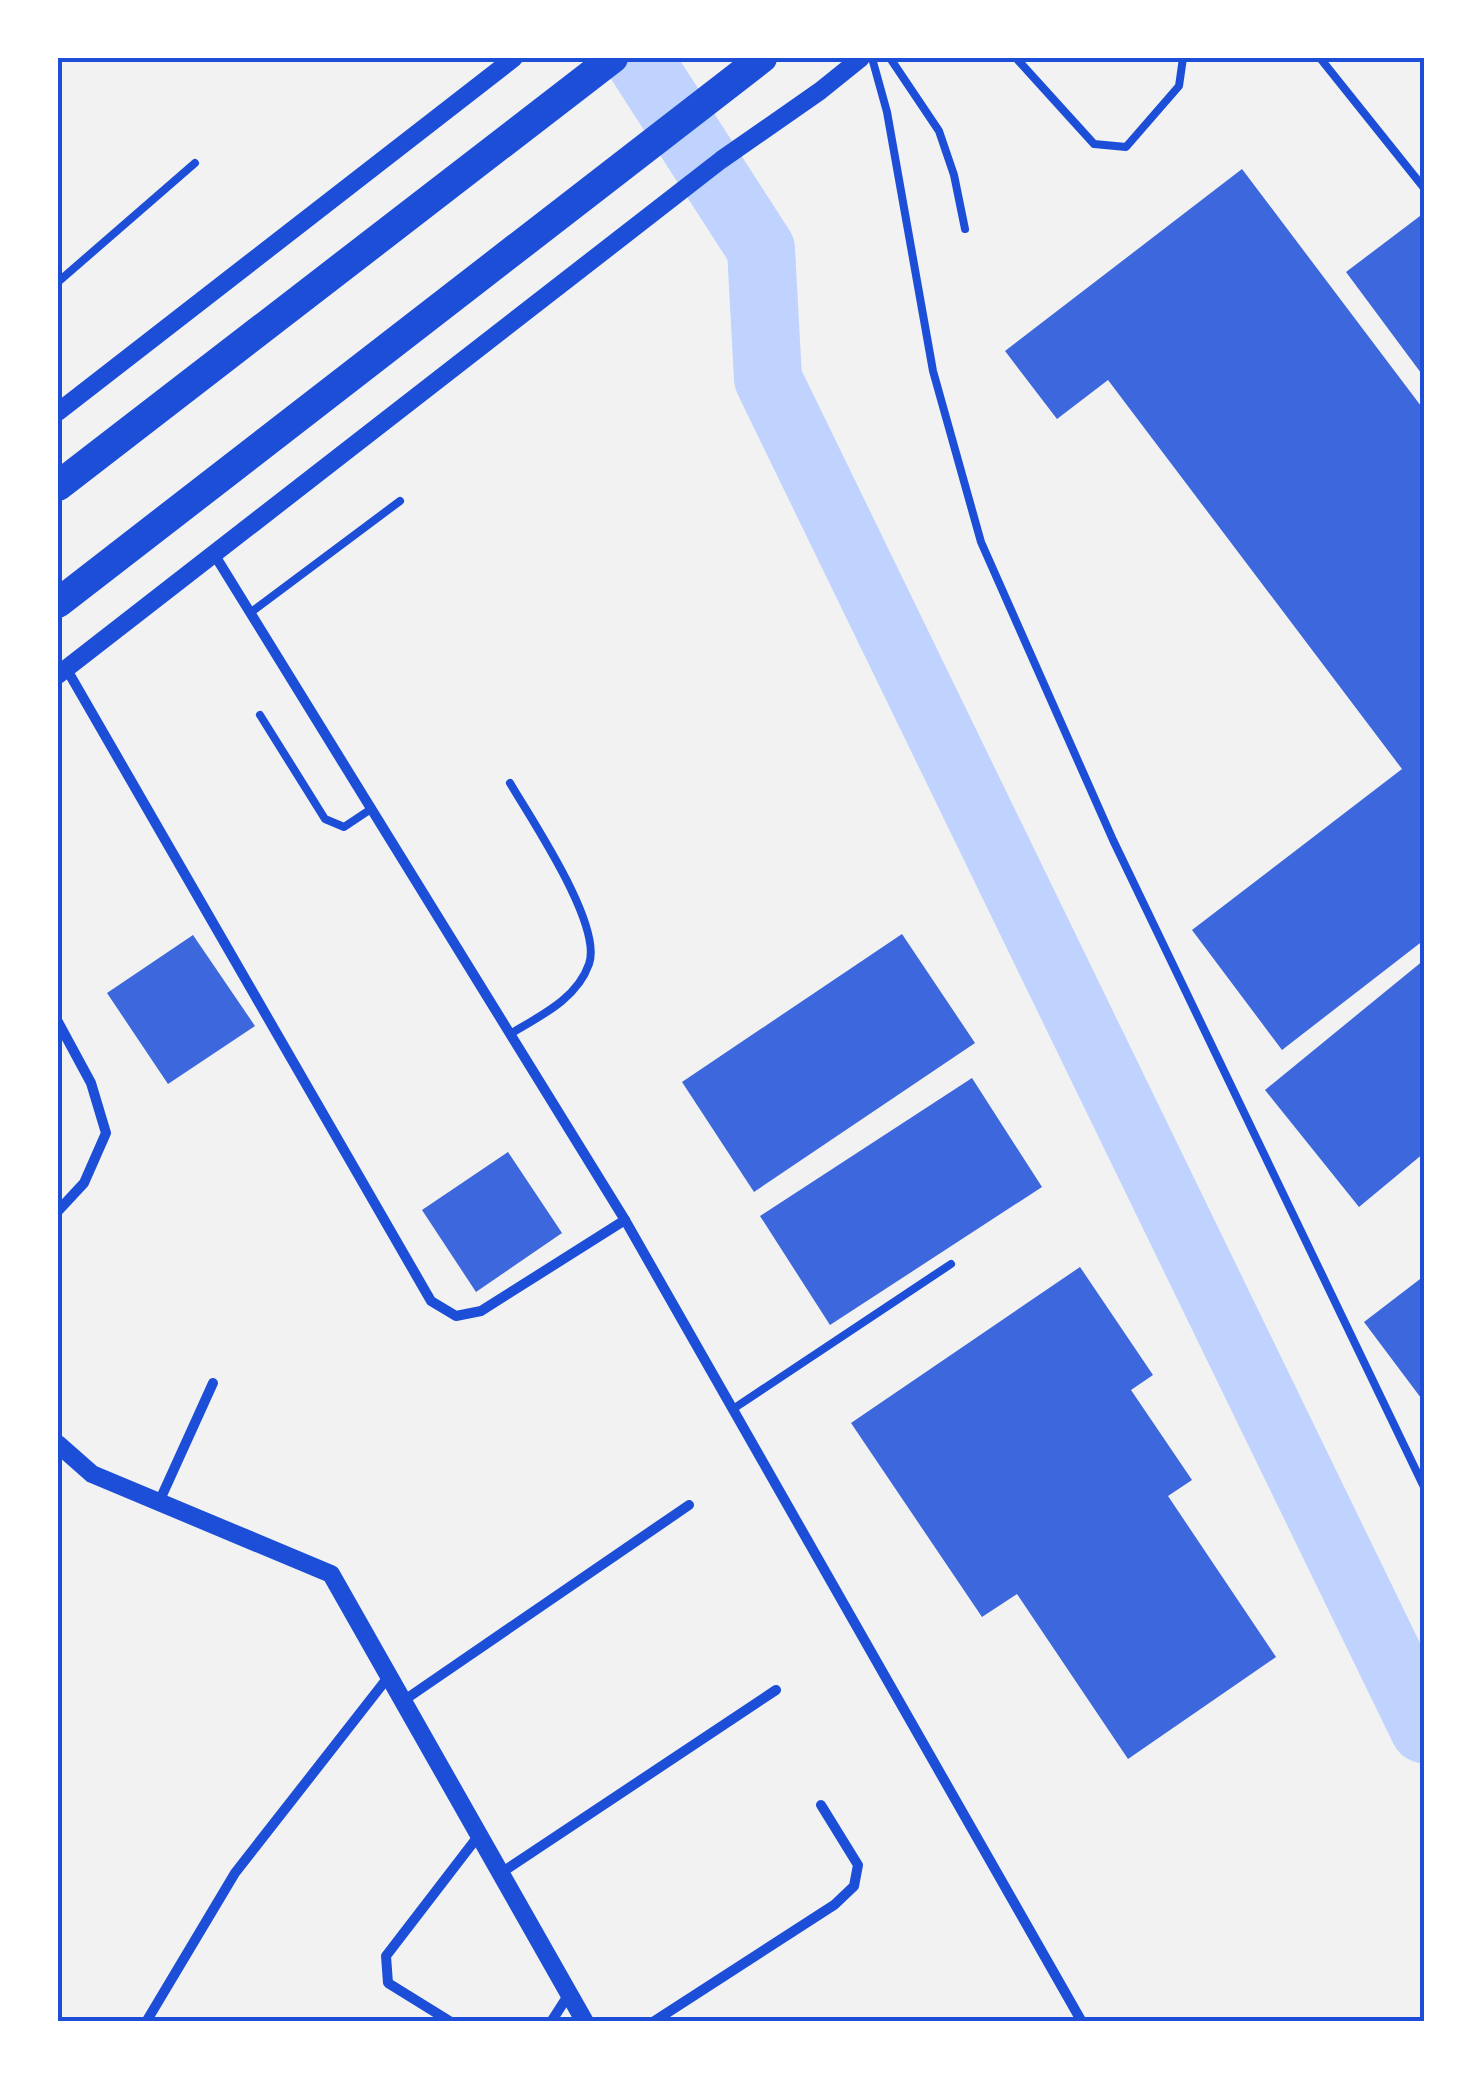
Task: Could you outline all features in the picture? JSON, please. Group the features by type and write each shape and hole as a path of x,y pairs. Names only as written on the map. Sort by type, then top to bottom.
{"highway":[{"path":"58,486 613,58"},
{"path":"58,603 762,58"}],"street":[{"path":"58,412 514,58"},
{"path":"626,1220 481,1311 456,1316 430,1301 62,672 721,160 861,58"},
{"path":"214,554 626,1220 1082,2022"},
{"path":"58,1022 91,1083 106,1133 84,1183 58,1211"},
{"path":"159,1502 212,1383"},
{"path":"58,1444 92,1474 331,1574 585,2022"},
{"path":"403,1701 689,1505"},
{"path":"151,2019 236,1873 388,1676"},
{"path":"501,1873 776,1690"},
{"path":"653,2022 834,1905 854,1886 858,1865 822,1805"},
{"path":"450,2022 388,1982 386,1956 479,1835"},
{"path":"550,2022 570,1994"}],"lane":[{"path":"872,58 887,112 933,371 981,542 1113,840 1424,1486"},
{"path":"890,58 939,131 954,174 966,229"},
{"path":"1016,58 1094,144 1126,147 1179,86 1183,58"},
{"path":"1320,58 1424,188"},
{"path":"58,282 194,163"},
{"path":"250,613 400,502"},
{"path":"260,714 325,819 344,827 371,809"},
{"path":"510,782 585,916 590,962 566,1000 510,1034"},
{"path":"733,1409 951,1264"}],"building":[{"path":"1242,169 1424,410 1424,940 1282,1050 1192,930 1402,769 1108,380 1057,419 1005,351"},
{"path":"1424,213 1424,377 1346,272"},
{"path":"902,934 975,1043 754,1192 682,1082"},
{"path":"193,935 255,1026 168,1084 107,993"},
{"path":"1424,960 1424,1153 1359,1207 1265,1090"},
{"path":"972,1078 1042,1187 830,1325 760,1216"},
{"path":"508,1152 562,1233 476,1292 422,1210"},
{"path":"1080,1267 1153,1375 1131,1390 1192,1480 1168,1496 1276,1657 1128,1759 1017,1594 982,1617 851,1423"},
{"path":"1424,1276 1424,1402 1364,1322"}],"waterway":[{"path":"638,58 761,249 768,379 1424,1729"}]}
